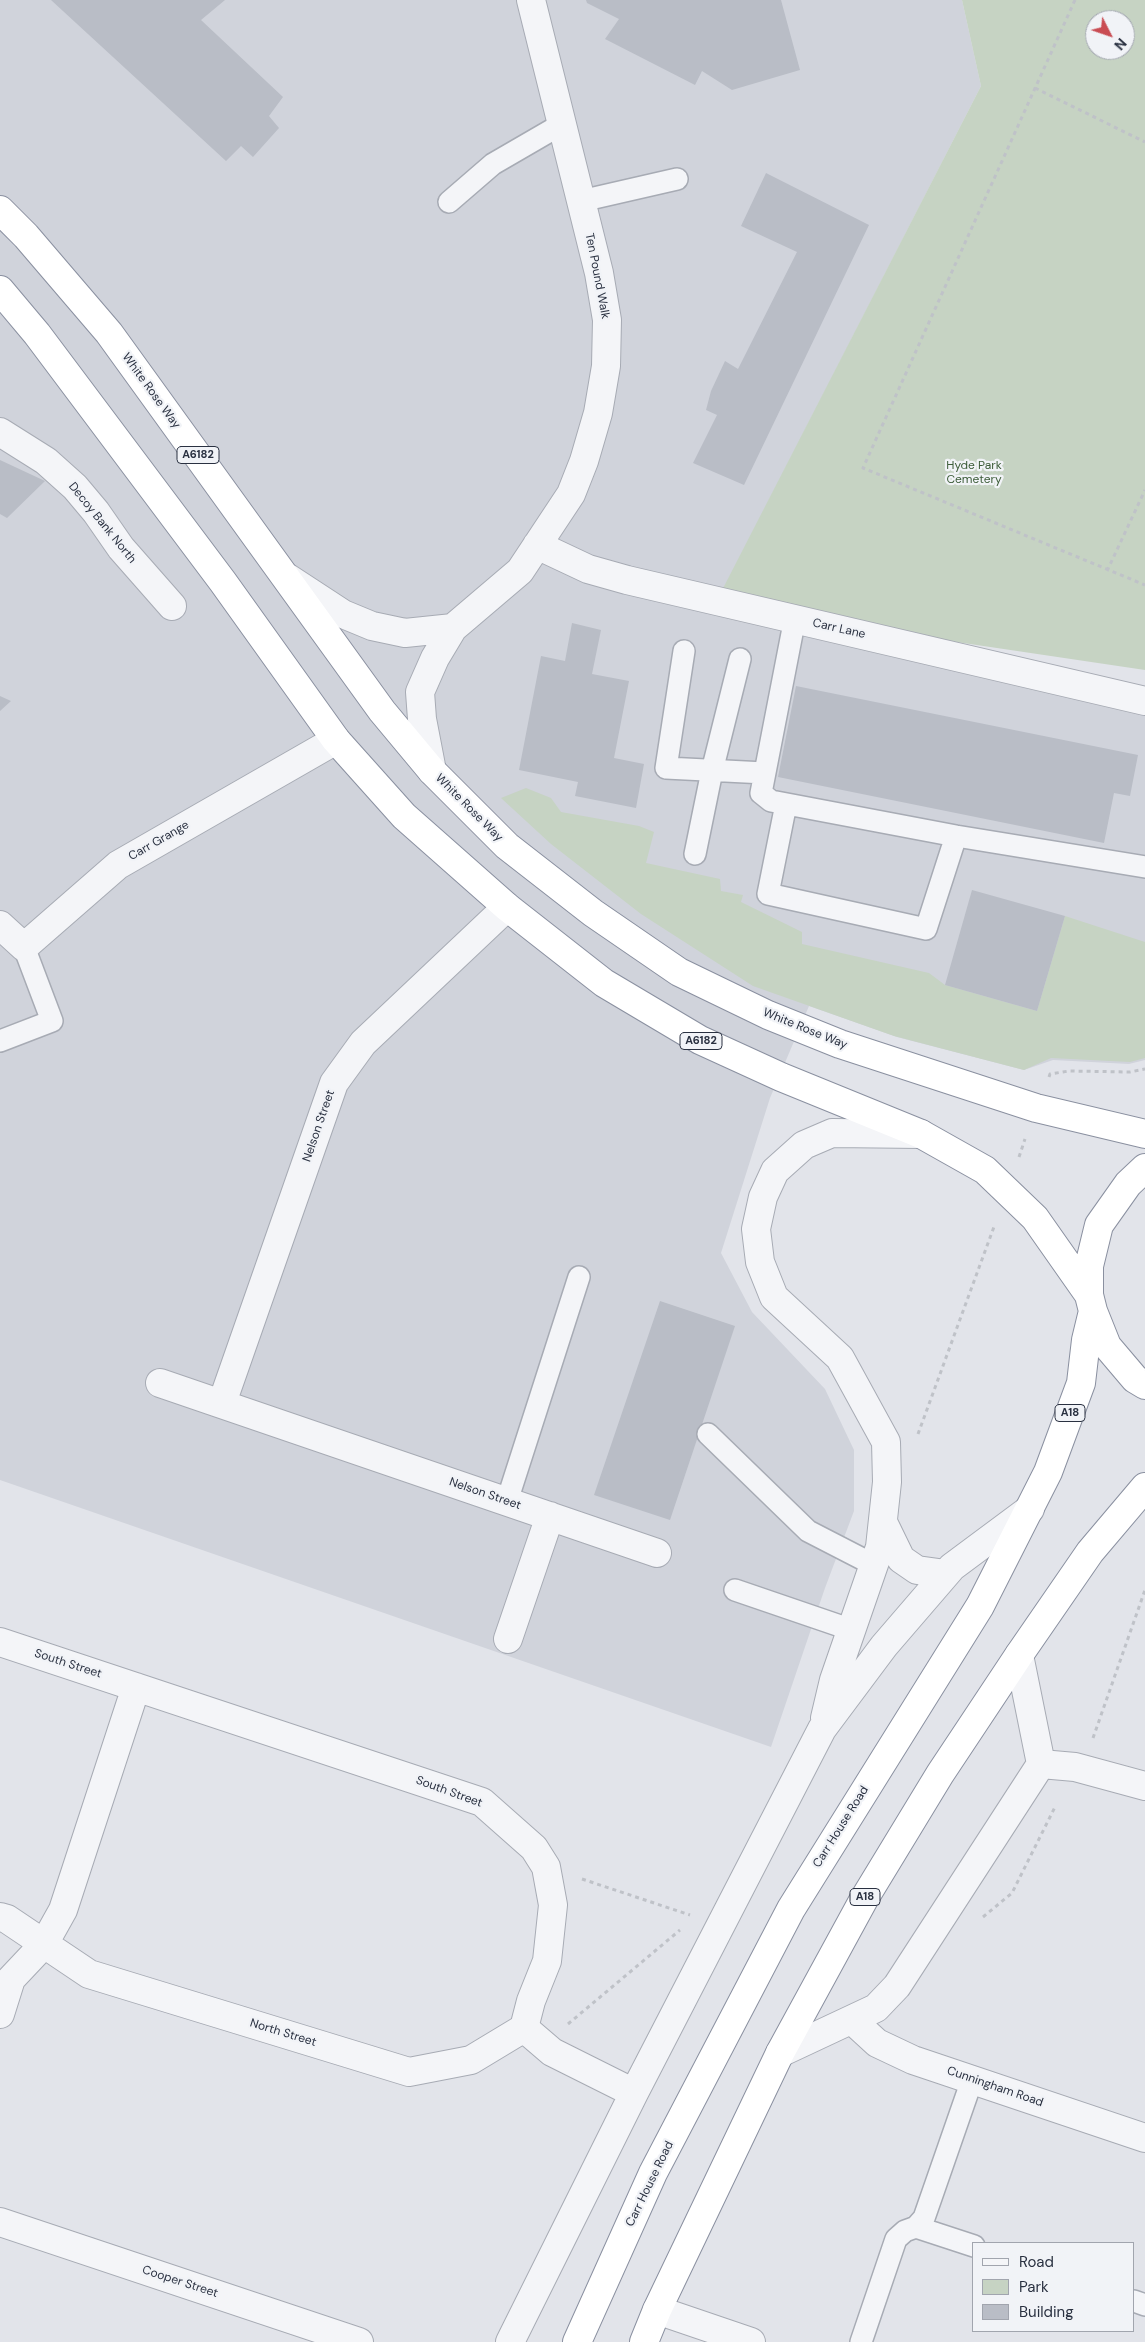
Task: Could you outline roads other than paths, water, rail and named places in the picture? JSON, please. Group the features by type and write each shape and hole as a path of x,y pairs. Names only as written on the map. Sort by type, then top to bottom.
{"highway":[{"name":"White Rose Way","path":"0,210 26,236 108,333 288,578 324,632 382,711 432,771 507,846 594,913 679,972 768,1015 840,1044 1036,1108 1145,1134"},
{"name":"A6182","path":"0,290 38,334 212,567 336,740 404,816 507,907 604,983 700,1040 781,1077 921,1134 985,1170 1035,1218 1091,1303"},
{"path":"1145,1168 1128,1184 1099,1225 1089,1266 1091,1303 1107,1346 1135,1379 1145,1385"},
{"name":"Carr House Road","path":"577,2342 653,2173 790,1909 980,1606 1030,1509 1048,1472 1081,1383 1091,1303"},
{"name":"A18","path":"644,2342 656,2310 780,2053 864,1898 940,1774 1019,1655 1090,1552 1145,1487"}],"street":[{"name":"Ten Pound Walk","path":"432,771 422,719 420,692 435,658 453,628 520,571 571,494 584,461 598,413 606,366 607,320 599,272 531,0"},
{"name":"Decoy Bank North","path":"0,432 46,461 76,487 121,548 172,606"},
{"name":"Carr Lane","path":"537,545 588,569 1145,701"},
{"path":"288,578 343,614 372,626 405,633 453,628"},
{"name":"Carr Grange","path":"24,947 118,865 336,740"},
{"name":"Nelson Street","path":"222,1403 334,1083 363,1043 507,907"},
{"path":"0,925 24,947"},
{"path":"822,1729 834,1680 880,1547 887,1482 886,1442 840,1358 774,1296 760,1262 756,1229 763,1197 775,1171 804,1145 832,1133 921,1134"},
{"name":"Nelson Street","path":"160,1383 657,1553"},
{"path":"510,2342 634,2093 822,1729 884,1646 952,1566 1030,1509"},
{"path":"508,1639 550,1516"},
{"path":"883,1522 901,1559 917,1570 946,1574"},
{"name":"South Street","path":"0,1642 482,1802 534,1848 546,1867 553,1905 546,1961 531,2001 534,2036"},
{"path":"780,2053 853,2021 876,2008 897,1986 1040,1764 1019,1655"},
{"path":"0,2014 11,1979 44,1944 63,1910 136,1687"},
{"path":"1040,1764 1075,1767 1145,1786"},
{"name":"North Street","path":"0,1917 7,1919 89,1974 409,2072 471,2060 534,2036"},
{"name":"Cunningham Road","path":"853,2021 877,2043 913,2060 1145,2138"},
{"path":"534,2036 552,2052 634,2093"},
{"name":"Cooper Street","path":"0,2222 359,2342"},
{"path":"656,2310 751,2342"}],"lane":[{"path":"449,202 493,164 562,124"},
{"path":"581,201 677,179"},
{"path":"795,618 761,793 771,801 956,836 1145,867"},
{"path":"684,651 666,768 765,773"},
{"path":"696,854 712,771 740,659"},
{"path":"786,804 768,894 926,929 956,836"},
{"path":"0,1041 52,1021 24,947"},
{"path":"507,1501 579,1277"},
{"path":"708,1434 808,1531 874,1565"},
{"path":"735,1590 852,1630"},
{"path":"861,2342 896,2239 905,2231 916,2227 924,2218 972,2080"},
{"path":"916,2227 972,2245"}],"park label":[{"name":"Hyde Park Cemetery","path":"974,473"}]}
